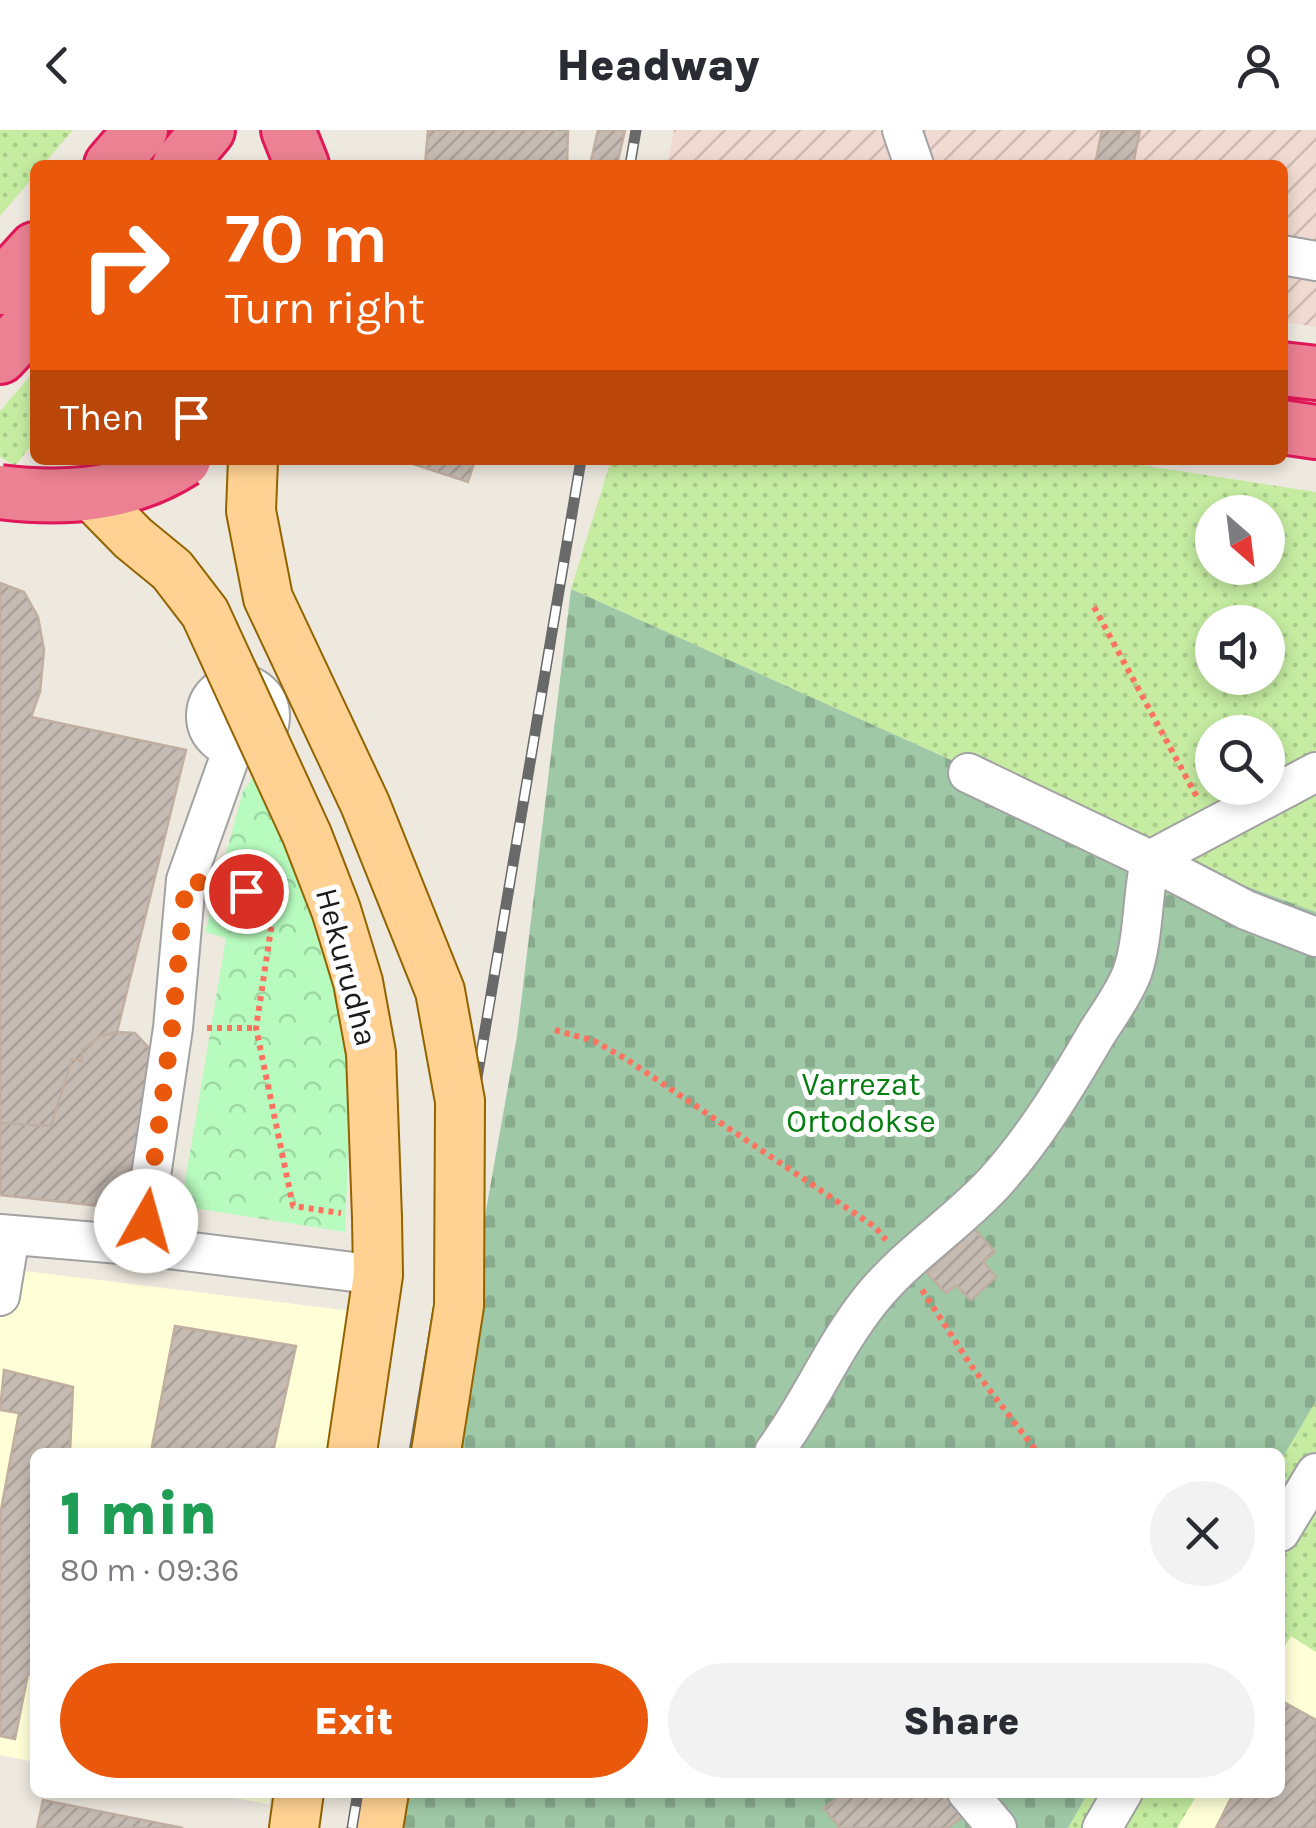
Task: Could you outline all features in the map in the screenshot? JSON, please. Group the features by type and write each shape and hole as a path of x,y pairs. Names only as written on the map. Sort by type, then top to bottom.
{"highway":[{"path":"114,160 141,130"},
{"path":"0,288 30,255"},
{"path":"0,357 30,324"},
{"path":"1288,370 1316,373"},
{"path":"1288,428 1316,432"},
{"path":"0,492 50,498 104,476 113,490 176,465"}],"main road":[{"name":"Hekurudha","path":"254,465 251,512 268,598 365,804 440,990 454,1064 460,1101 459,1306 437,1448"},
{"name":"Hekurudha","path":"104,476 133,538 172,570 205,613 307,835 352,964 371,1053 378,1275 353,1448"},
{"path":"294,1828 298,1798"},
{"path":"378,1828 383,1798"}],"street":[{"path":"902,130 912,160"},
{"path":"1288,256 1316,261"},
{"path":"104,476 122,501 160,582 226,686 210,700 206,720 215,738 233,748 186,880 144,1246"},
{"path":"1150,860 1316,772"},
{"path":"968,773 1246,910 1316,937"},
{"path":"776,1448 843,1338 904,1261 950,1226 994,1182 1051,1112 1131,976 1140,943 1142,898 1150,860"},
{"path":"0,1296 5,1235 144,1246 378,1275"},
{"path":"1285,1524 1316,1472"},
{"path":"972,1798 997,1828"},
{"path":"1102,1828 1120,1798"}],"path":[{"path":"1094,607 1213,827"},
{"path":"186,880 276,896 256,1028 294,1206 377,1218"},
{"path":"172,1028 256,1028"},
{"path":"554,1030 594,1040 626,1059 875,1227 904,1261 972,1367 1034,1448"}],"shaded area":[{"path":"674,130 1316,130 1316,327 1288,323 1288,160 668,160"},
{"path":"0,1268 352,1311 329,1448 30,1448 30,1761 0,1755"},
{"path":"1291,1636 1316,1652 1316,1828 1177,1828 1195,1798 1285,1798 1285,1646"},
{"path":"234,1798 270,1798 269,1804"}],"green space":[{"path":"0,130 73,130 47,160 30,160 30,181 0,216"},
{"path":"30,376 30,447 15,466 0,457 0,411"},
{"path":"609,465 1141,465 1316,492 1316,912 1169,858 571,589"},
{"name":"Varrezat Ortodokse","path":"571,589 1169,858 1316,912 1316,1401 1285,1454 1285,1448 444,1448 517,1036"},
{"path":"253,777 261,782 309,889 340,1005 351,1086 345,1232 181,1206 226,938 205,932 243,791"},
{"path":"1316,1401 1316,1652 1291,1636 1285,1646 1285,1454"},
{"path":"382,1798 1085,1798 1068,1828 377,1828"},
{"path":"1085,1798 1195,1798 1177,1828 1068,1828"}],"building":[{"path":"428,130 568,130 567,160 425,160"},
{"path":"598,130 625,130 618,160 591,160"},
{"path":"1102,130 1140,130 1134,160 1096,160"},
{"path":"416,465 473,465 468,482"},
{"path":"0,583 24,592 38,617 44,650 40,692 31,717 186,750 117,1032 101,1036 82,1050 82,1061 72,1059 51,1126 0,1123"},
{"path":"135,1033 148,1047 153,1061 146,1175 132,1174 128,1209 0,1195 0,1123 51,1126 72,1059 82,1061 82,1050 101,1036"},
{"path":"974,1229 995,1252 983,1262 996,1277 971,1300 956,1285 946,1293 927,1273"},
{"path":"175,1326 296,1346 274,1448 152,1448"},
{"path":"4,1370 73,1387 70,1448 30,1448 30,1674 15,1739 0,1736 0,1515 19,1413 0,1410"},
{"path":"1285,1703 1316,1720 1316,1828 1216,1828 1231,1798 1285,1798"},
{"path":"837,1798 960,1798 970,1810 948,1828 840,1828 824,1808"},
{"path":"43,1800 183,1828 37,1828"}],"railway":[{"path":"631,160 636,130"},
{"path":"415,1448 580,465"},
{"path":"352,1828 357,1798"}],"route":[{"path":"146,1221 172,1028 186,880 246,891"}]}
